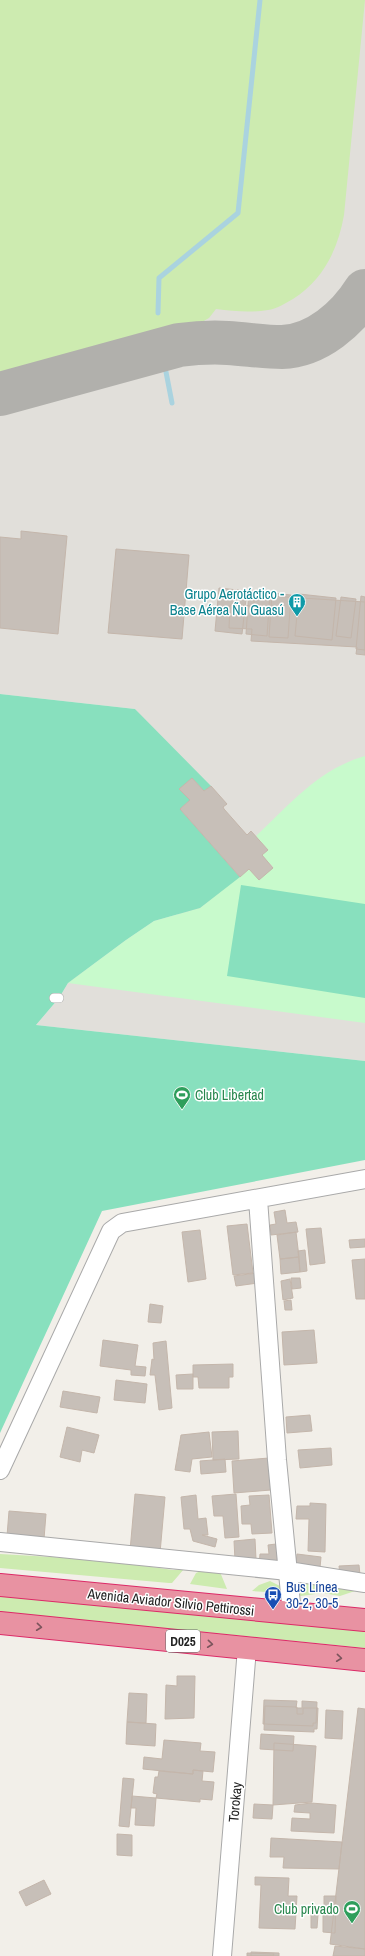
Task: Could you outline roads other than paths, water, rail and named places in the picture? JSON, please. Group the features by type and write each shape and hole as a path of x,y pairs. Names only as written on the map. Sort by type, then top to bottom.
{"highway":[{"name":"Avenida Aviador Silvio Pettirossi","path":"0,1585 365,1620"},
{"name":"D025","path":"0,1623 365,1660"}],"street":[{"path":"0,1470 111,1231 122,1223 365,1179"},
{"path":"258,1199 292,1614"},
{"path":"0,1542 288,1571 365,1583"},
{"name":"Torokay","path":"222,1956 248,1648"}],"waterway":[{"path":"158,313 159,278 238,213 260,0"},
{"path":"166,372 172,403"}],"place":[{"name":"Grupo Aerotáctico - Base Aérea Ñu Guasú","path":"297,617"},
{"name":"Club Libertad","path":"182,1110"},
{"name":"Bus Línea 30-2, 30-5","path":"273,1610"},
{"name":"Club privado","path":"352,1924"}]}
